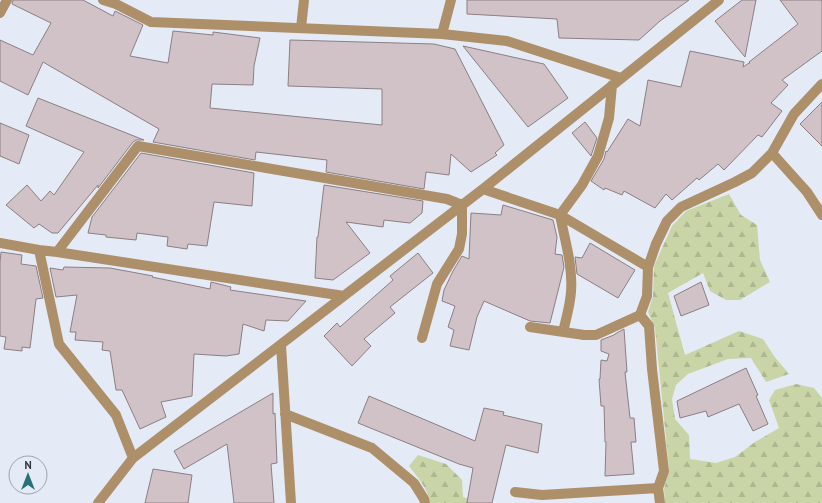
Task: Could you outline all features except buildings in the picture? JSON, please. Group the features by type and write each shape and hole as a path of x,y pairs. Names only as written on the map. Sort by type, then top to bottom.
{"street":[{"path":"0,13 7,0"},
{"path":"103,0 116,4 151,22 442,34 507,41 621,78"},
{"path":"301,28 304,0"},
{"path":"442,34 451,0"},
{"path":"98,503 133,458 462,205 719,0"},
{"path":"530,327 584,335 596,335 640,315 647,296 648,267 656,244 667,221 681,207 752,173 772,153 794,114 822,84"},
{"path":"563,332 572,283 571,270 560,215 582,185 598,156 609,118 612,85"},
{"path":"57,252 138,146 447,199 462,205"},
{"path":"772,153 807,192 822,215"},
{"path":"483,188 560,215 648,267"},
{"path":"422,338 437,284 459,249 462,234 462,205"},
{"path":"0,243 344,296"},
{"path":"39,250 59,344 116,415 133,458"},
{"path":"640,315 649,326 652,369 664,471 658,488 660,503"},
{"path":"281,345 291,503"},
{"path":"285,414 372,448 414,483 425,503"},
{"path":"515,492 542,495 658,488"}],"green space":[{"path":"729,194 741,215 757,225 760,260 770,282 740,300 726,300 710,291 703,273 668,293 685,355 739,331 763,339 774,356 789,374 766,382 751,358 728,359 688,374 676,385 672,399 675,419 689,435 690,459 716,463 735,457 755,442 779,428 769,400 775,390 796,384 814,388 822,398 822,503 665,503 664,489 669,469 655,328 648,312 653,296 654,266 672,226 686,211"},
{"path":"418,455 446,464 462,480 463,497 484,503 430,503 425,488 409,466"}]}
